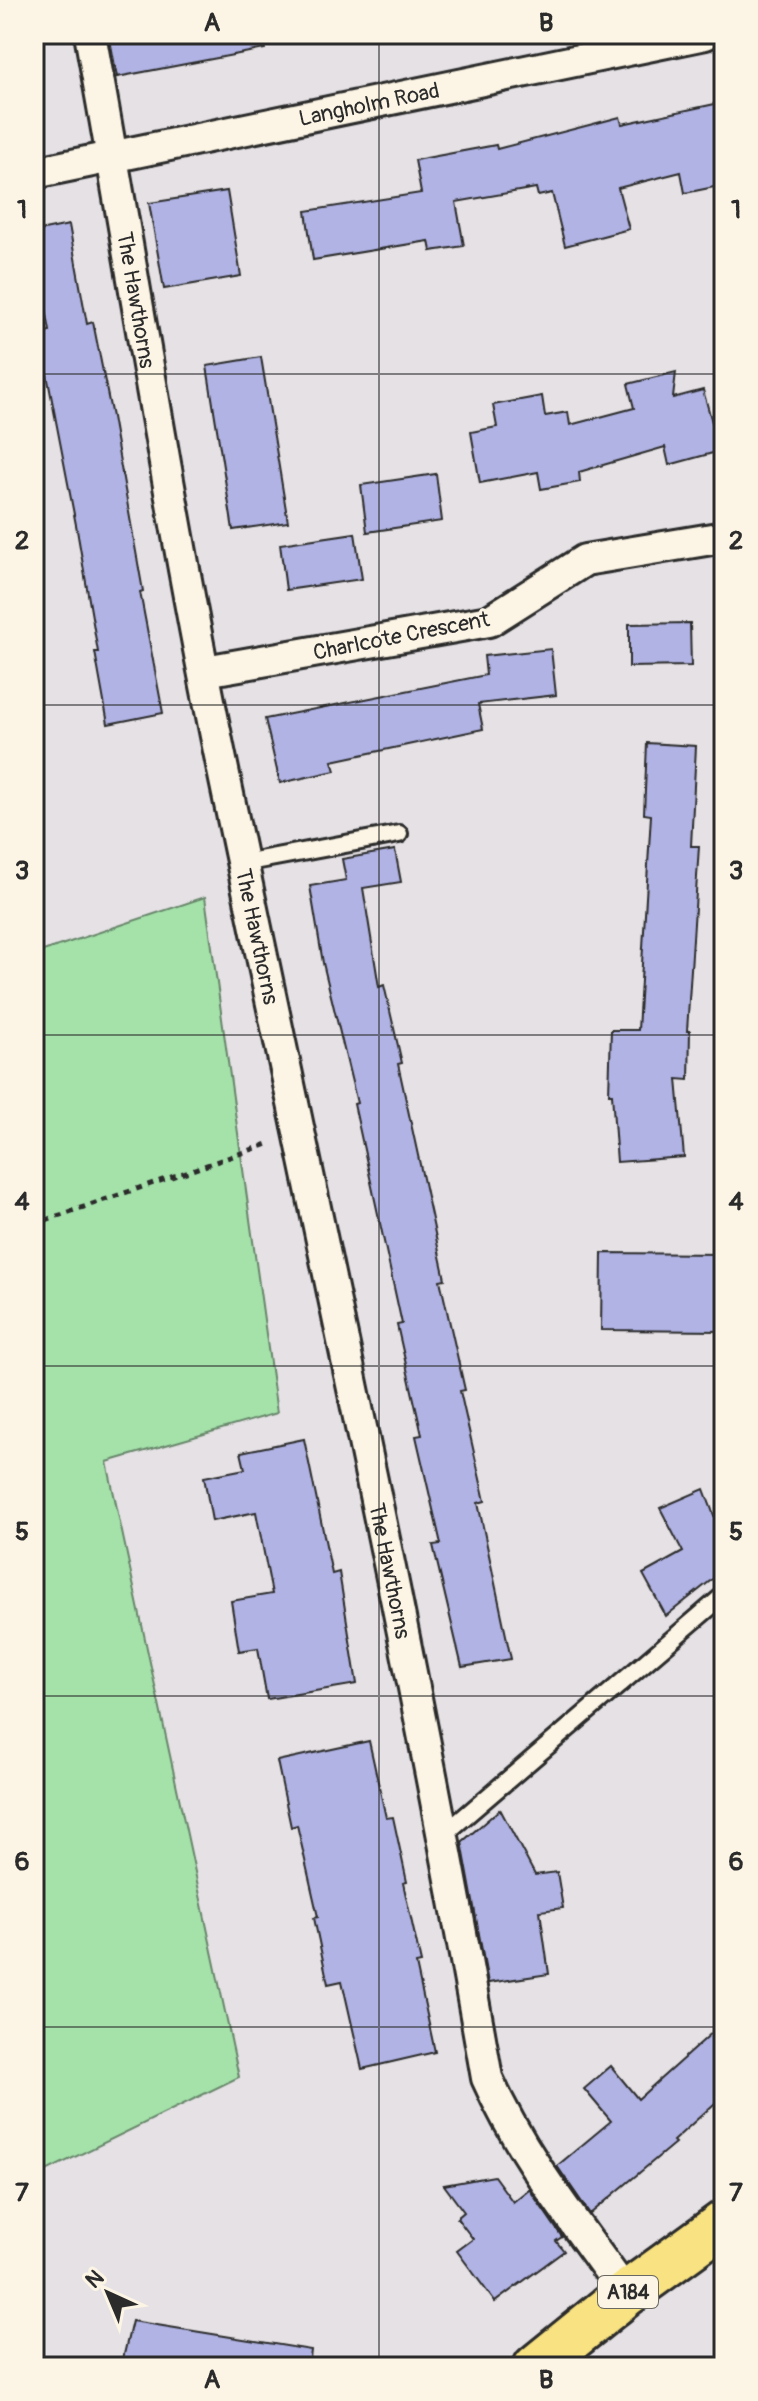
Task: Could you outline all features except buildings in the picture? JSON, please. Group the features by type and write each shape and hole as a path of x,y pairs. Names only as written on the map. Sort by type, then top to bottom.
{"main road":[{"name":"A184","path":"536,2367 626,2294 724,2223"}],"street":[{"name":"The Hawthorns","path":"90,34 158,429 205,671 372,1474 487,2078 528,2157 626,2294"},
{"name":"Langholm Road","path":"34,173 705,34"},
{"name":"Charlcote Crescent","path":"205,671 489,621 585,560 724,537"}],"lane":[{"path":"243,863 399,834"},
{"path":"441,1837 724,1595"}],"path":[{"path":"34,1224 300,1133"}],"green space":[{"path":"205,897 277,1413 107,1462 239,2077 34,2177 34,954"}]}
